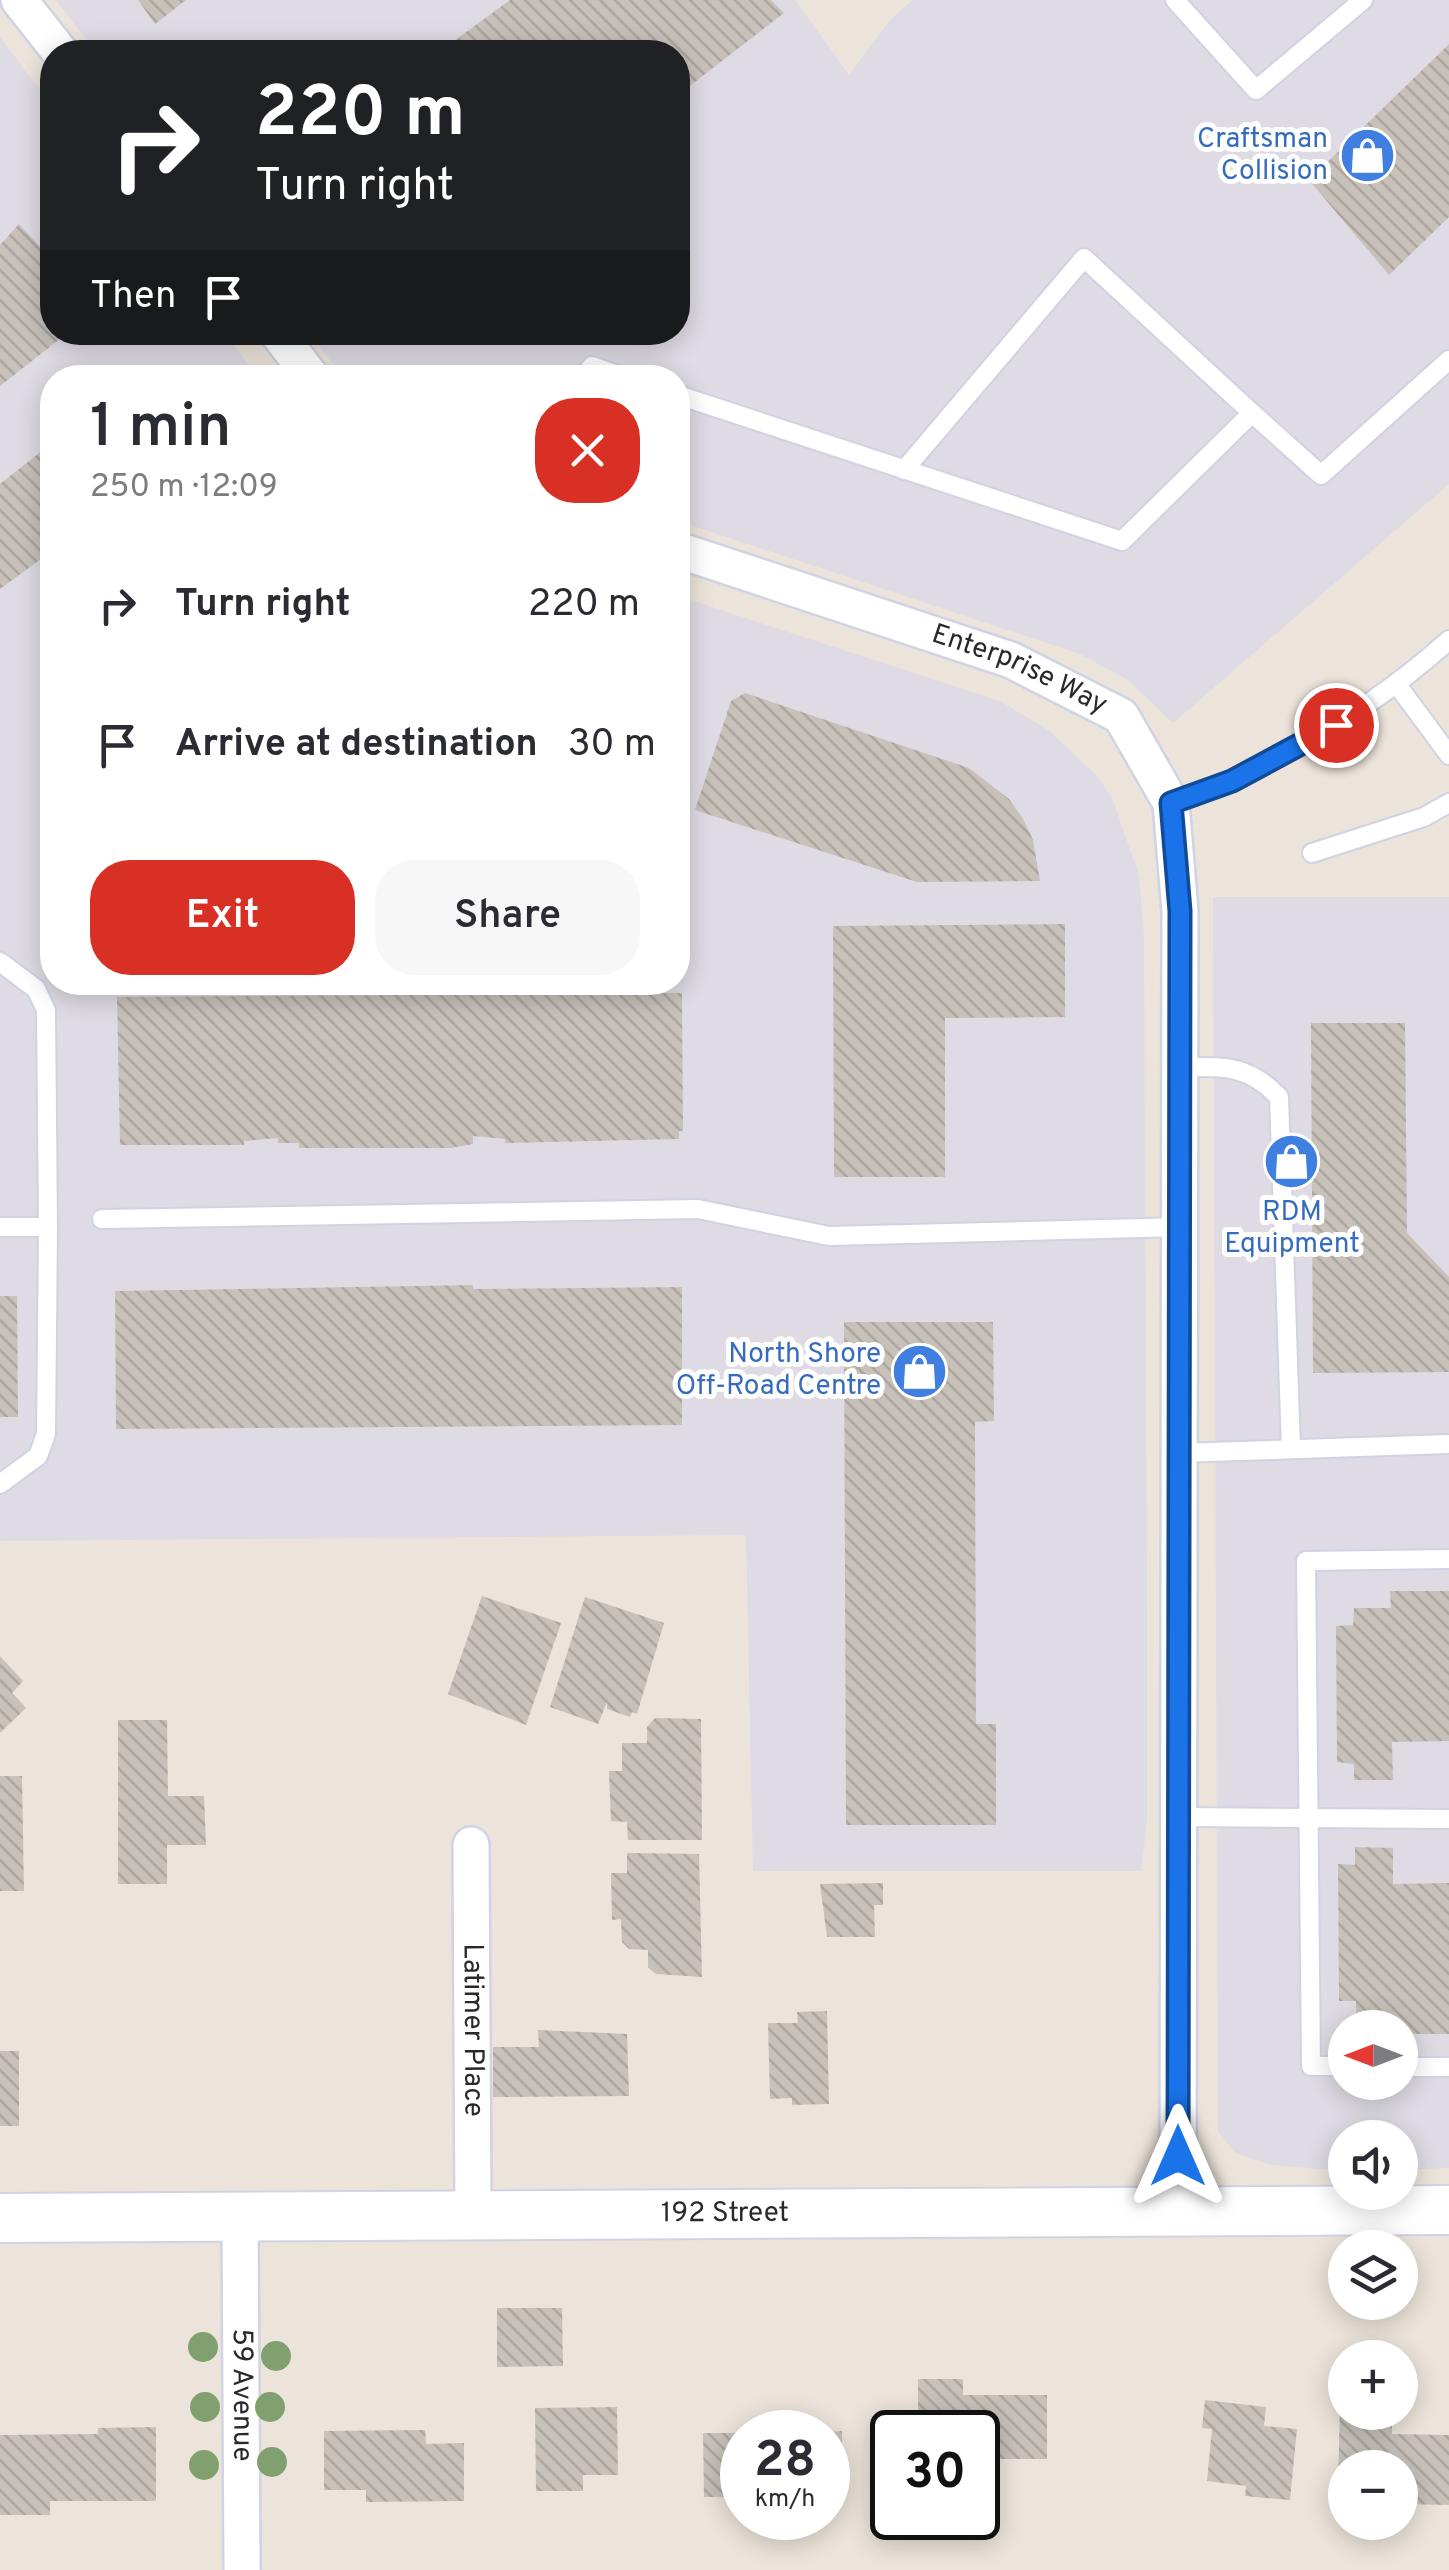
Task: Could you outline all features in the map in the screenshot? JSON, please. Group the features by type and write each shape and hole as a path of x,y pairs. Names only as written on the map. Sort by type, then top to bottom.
{"main road":[{"name":"192 Street","path":"0,2218 1449,2210"}],"street":[{"path":"20,0 51,40"},
{"path":"287,345 302,365"},
{"name":"Enterprise Way","path":"690,554 1012,660 1121,716 1171,803 1180,911 1178,2212"},
{"name":"Latimer Place","path":"471,1844 474,2215"},
{"name":"59 Avenue","path":"240,2217 242,2570"}],"lane":[{"path":"1175,0 1256,90 1363,0"},
{"path":"904,470 1084,258 1320,474 1449,360"},
{"path":"690,398 1122,541 1252,413"},
{"path":"1171,803 1232,781 1398,686 1449,640"},
{"path":"1398,686 1449,756"},
{"path":"1312,852 1424,817 1449,803"},
{"path":"0,962 36,989 46,1010 48,1227 46,1434 38,1456 0,1484"},
{"path":"1180,1067 1222,1067 1257,1074 1279,1097 1291,1449"},
{"path":"102,1219 698,1209 829,1236 1180,1226"},
{"path":"0,1227 48,1227"},
{"path":"1179,1452 1449,1444"},
{"path":"1328,2066 1311,2066 1306,1561 1449,1559"},
{"path":"1178,1818 1449,1820"},
{"path":"1418,2067 1449,2067"}],"shaded area":[{"path":"56,0 795,0 849,75 890,20 913,0 1449,0 1449,484 1173,723 1128,680 1080,654 690,525 690,365 334,365 318,345 690,345 690,40 87,40"},
{"path":"0,37 40,90 40,345 234,345 249,365 40,365 40,995 690,995 690,600 1000,701 1051,732 1097,776 1112,798 1139,875 1144,936 1147,1821 1141,1871 753,1871 746,1535 0,1541"},
{"path":"1213,897 1449,897 1449,2168 1418,2169 1418,2120 1328,2120 1328,2170 1271,2165 1235,2153 1218,2131"}],"building":[{"path":"138,0 186,0 155,24"},
{"path":"510,0 771,0 784,13 690,86 690,40 455,40"},
{"path":"1449,44 1449,217 1389,275 1309,180"},
{"path":"19,224 40,247 40,345 52,345 0,386 0,245"},
{"path":"40,452 40,560 0,589 0,484"},
{"path":"745,693 969,768 1009,799 1023,819 1033,840 1040,881 917,882 695,810 731,701"},
{"path":"1065,924 1065,1017 945,1018 945,1177 834,1177 833,926"},
{"path":"682,995 683,1131 679,1131 679,1139 505,1143 505,1139 473,1136 473,1144 451,1148 299,1148 299,1143 278,1143 278,1138 244,1141 244,1145 120,1145 117,997"},
{"path":"1311,1023 1405,1023 1407,1233 1449,1277 1449,1372 1313,1373"},
{"path":"473,1285 473,1289 682,1287 682,1425 116,1429 115,1291"},
{"path":"0,1296 17,1296 18,1417 0,1417"},
{"path":"844,1322 993,1322 994,1421 975,1422 976,1724 996,1724 996,1825 846,1825"},
{"path":"1390,1591 1449,1591 1449,1741 1392,1742 1393,1780 1354,1780 1354,1764 1337,1762 1336,1626 1353,1625 1354,1608 1391,1608"},
{"path":"482,1596 561,1623 526,1725 448,1694"},
{"path":"585,1597 664,1623 637,1714 632,1712 630,1717 607,1709 607,1702 598,1724 550,1707"},
{"path":"0,1656 23,1681 12,1693 26,1708 0,1733"},
{"path":"655,1718 701,1719 702,1840 628,1840 627,1822 611,1821 609,1771 622,1771 622,1743 647,1743 647,1727"},
{"path":"118,1720 167,1720 168,1796 204,1796 206,1845 167,1845 167,1884 118,1884"},
{"path":"0,1776 22,1776 24,1891 0,1891"},
{"path":"1355,1847 1393,1848 1393,1884 1449,1883 1449,2034 1418,2034 1418,2010 1356,2010 1356,2001 1339,2001 1338,1864 1355,1865"},
{"path":"627,1853 699,1854 702,1977 656,1974 648,1967 648,1950 629,1949 622,1942 621,1919 612,1920 611,1873 627,1873"},
{"path":"883,1883 883,1905 874,1905 875,1937 827,1937 820,1884"},
{"path":"827,2011 829,2104 792,2105 792,2098 770,2099 768,2023 798,2023 797,2012"},
{"path":"538,2030 627,2034 629,2096 493,2097 493,2047 539,2047"},
{"path":"0,2051 19,2051 19,2126 0,2126"},
{"path":"497,2308 562,2308 563,2366 497,2367"},
{"path":"918,2379 963,2379 963,2395 1047,2395 1047,2459 1000,2459 1000,2410 918,2410"},
{"path":"1205,2400 1266,2407 1264,2426 1297,2429 1290,2500 1245,2496 1246,2486 1207,2481 1212,2429 1202,2428"},
{"path":"617,2407 618,2475 583,2475 583,2491 536,2491 535,2408"},
{"path":"156,2427 156,2501 50,2501 50,2515 0,2515 0,2435 98,2434 98,2428"},
{"path":"425,2430 426,2444 464,2443 464,2501 366,2502 366,2490 324,2490 324,2431"},
{"path":"1339,2430 1449,2435 1449,2505 1418,2504 1418,2450 1339,2450"},
{"path":"703,2433 720,2433 720,2497 704,2497"}],"place":[{"name":"Craftsman Collision","path":"1367,156"},
{"name":"RDM Equipment","path":"1292,1162"},
{"name":"North Shore Off-Road Centre","path":"920,1371"}],"route":[{"path":"1178,2156 1180,911 1171,803 1232,781 1336,725"}]}
